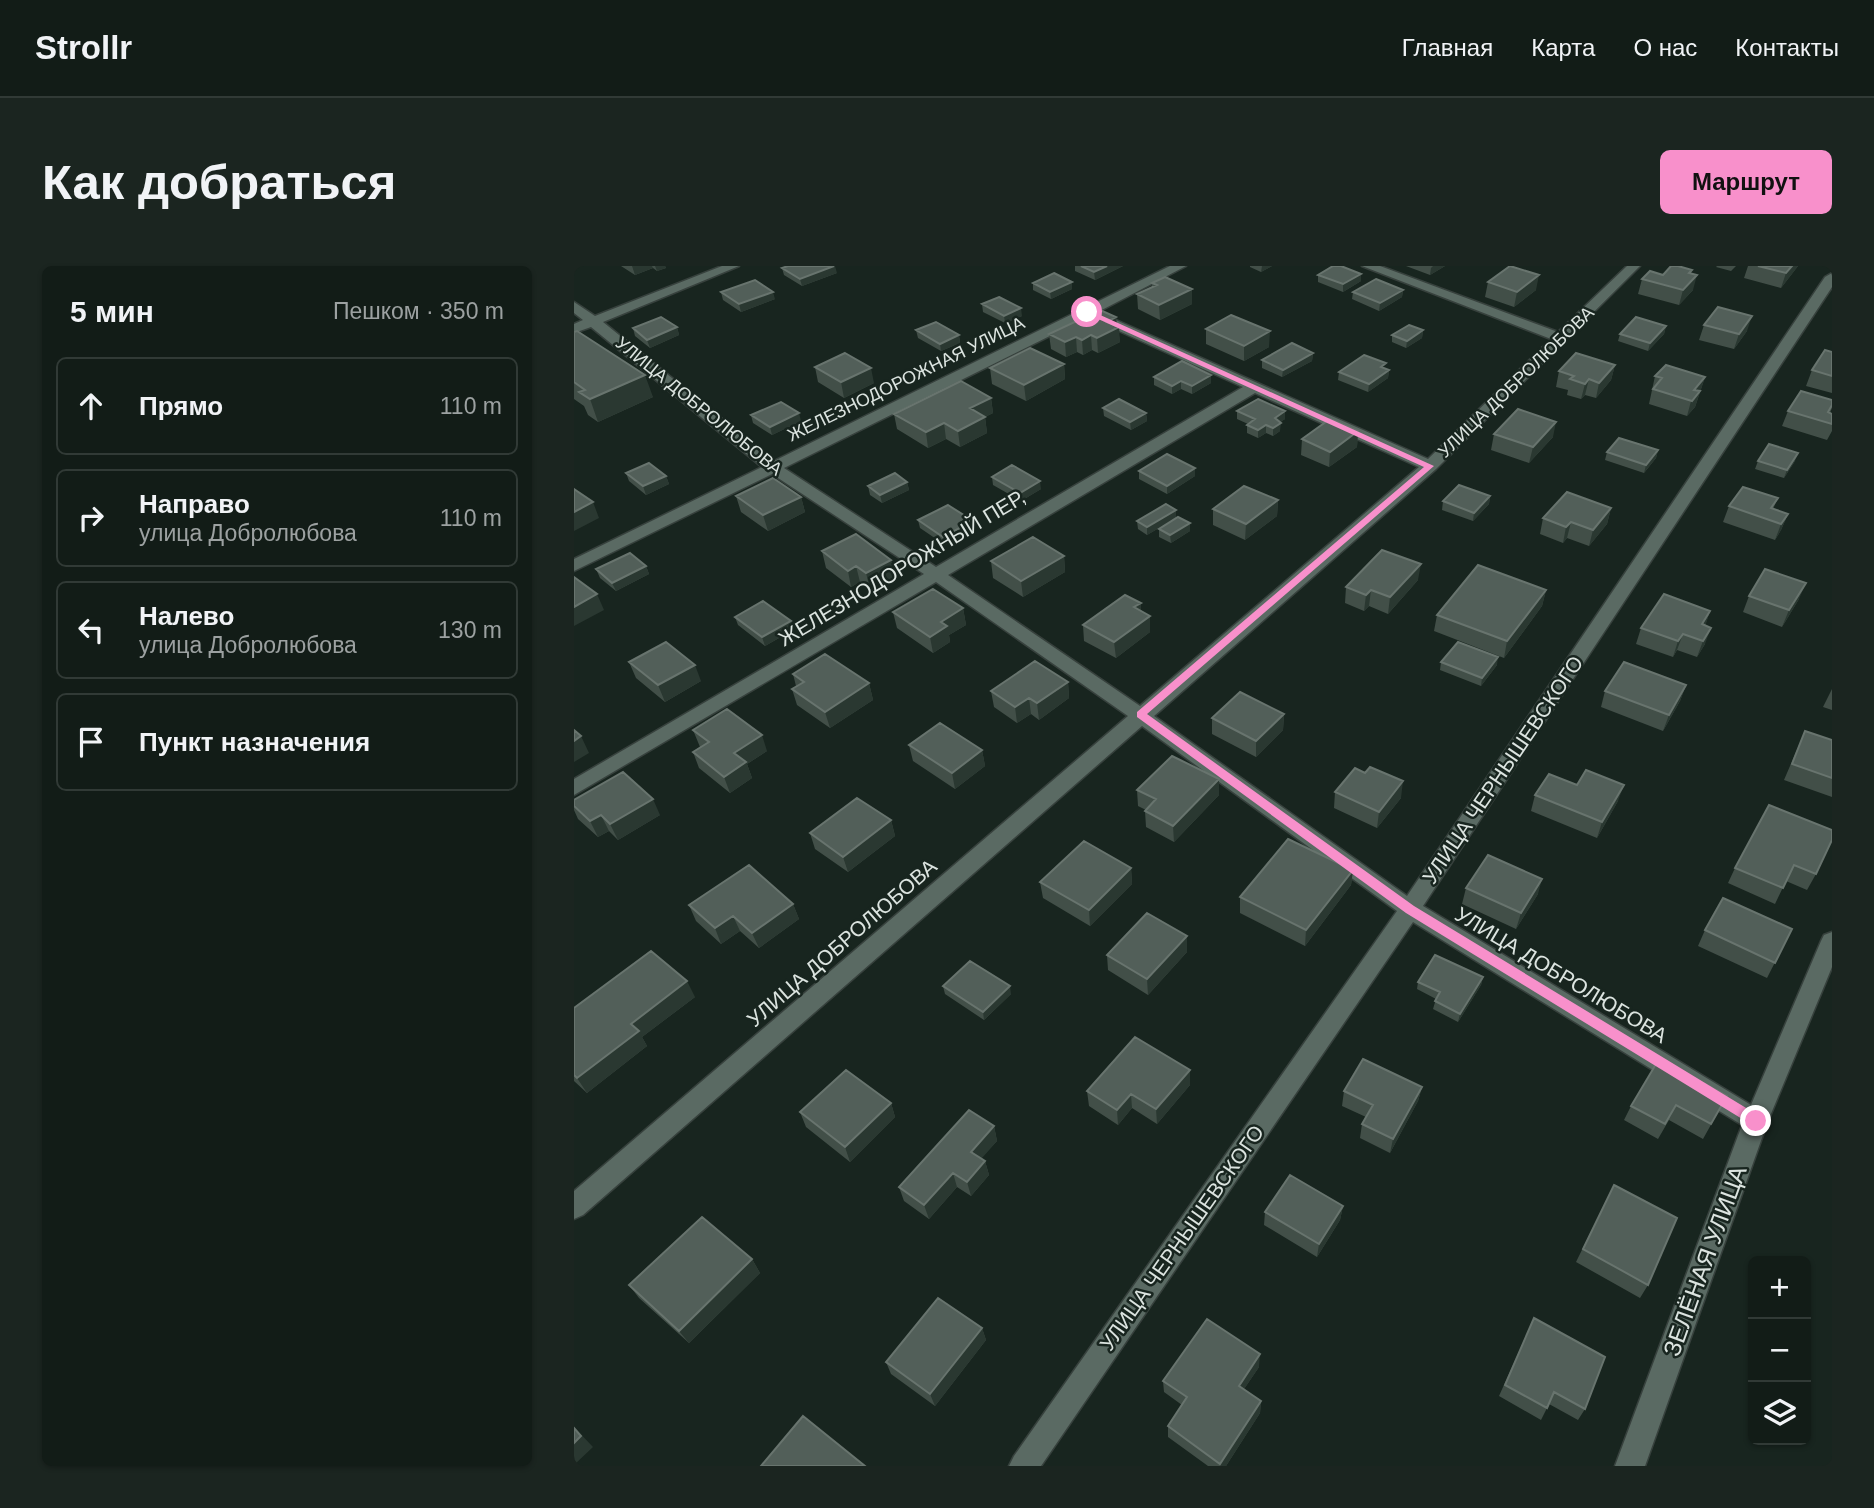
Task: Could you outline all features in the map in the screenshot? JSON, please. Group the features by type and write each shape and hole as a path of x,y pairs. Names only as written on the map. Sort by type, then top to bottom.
{"street":[{"path":"574,329 733,266"},
{"name":"ЖЕЛЕЗНОДОРОЖНАЯ УЛИЦА","path":"574,566 771,466 1180,266"},
{"path":"1368,266 1561,338"},
{"name":"УЛИЦА ДОБРОЛЮБОВА","path":"574,1207 1430,466 1634,266"},
{"name":"УЛИЦА ЧЕРНЫШЕВСКОГО","path":"1024,1466 1410,909 1832,277"},
{"name":"УЛИЦА ДОБРОЛЮБОВА","path":"574,306 771,466 936,574 1140,715 1410,909 1756,1121"},
{"path":"1087,312 1430,466"},
{"name":"ЖЕЛЕЗНОДОРОЖНЫЙ ПЕР,","path":"574,788 1252,388"},
{"name":"ЗЕЛЁНАЯ УЛИЦА","path":"1630,1466 1756,1121 1832,940"}],"building":[{"path":"834,266 800,279 782,268"},
{"path":"1081,266 1107,266 1094,272"},
{"path":"1333,266 1341,266 1361,274 1343,284 1318,275"},
{"path":"1510,266 1539,275 1517,292 1488,282"},
{"path":"1671,266 1692,270 1689,273 1697,275 1683,290 1642,279 1650,271 1663,275"},
{"path":"1758,266 1792,266 1786,273"},
{"path":"1054,273 1072,282 1050,292 1033,283"},
{"path":"1165,277 1192,289 1159,305 1137,294 1157,285 1152,283"},
{"path":"1376,279 1403,290 1380,303 1353,292"},
{"path":"755,280 773,292 739,304 721,292"},
{"path":"999,297 1021,308 1004,316 982,304"},
{"path":"1718,307 1752,316 1739,334 1704,325"},
{"path":"1100,310 1116,317 1107,322 1119,327 1097,338 1091,335 1082,340 1076,337 1065,342 1049,334"},
{"path":"1231,315 1270,331 1244,346 1206,329"},
{"path":"661,317 677,327 647,340 633,328"},
{"path":"1636,317 1666,326 1650,343 1620,334"},
{"path":"936,322 959,335 940,344 916,330"},
{"path":"1409,325 1423,330 1407,341 1392,335"},
{"path":"577,331 645,375 590,399 579,392 585,390 574,382 574,332"},
{"path":"1292,343 1313,353 1283,370 1262,360"},
{"path":"1030,348 1064,364 1024,385 990,368"},
{"path":"1825,350 1832,352 1832,376 1812,370"},
{"path":"845,353 871,368 841,382 815,367"},
{"path":"1576,353 1615,365 1599,383 1589,379 1585,384 1570,379 1574,376 1559,371"},
{"path":"1364,355 1386,363 1381,367 1389,370 1369,384 1339,372"},
{"path":"1182,361 1211,375 1192,386 1181,381 1172,386 1154,377"},
{"path":"1666,365 1705,377 1694,390 1700,391 1692,401 1653,389 1662,378 1655,376"},
{"path":"961,381 991,398 970,408 985,417 958,431 944,423 926,432 894,414"},
{"path":"1801,391 1832,400 1828,412 1832,414 1832,424 1788,411"},
{"path":"1119,399 1146,413 1130,422 1103,408"},
{"path":"1258,399 1285,411 1275,418 1281,423 1273,428 1266,425 1258,430 1247,425 1255,419 1237,411"},
{"path":"781,402 799,413 770,427 751,415"},
{"path":"1518,409 1556,422 1533,447 1494,434"},
{"path":"1330,419 1358,431 1330,452 1302,439"},
{"path":"1619,438 1658,450 1646,465 1607,452"},
{"path":"1769,444 1798,453 1787,470 1758,461"},
{"path":"1167,454 1195,468 1167,486 1139,471"},
{"path":"649,463 666,476 643,486 626,473"},
{"path":"1012,465 1040,481 1020,493 992,477"},
{"path":"895,473 907,482 880,495 868,486"},
{"path":"773,478 801,497 763,515 736,496"},
{"path":"1459,485 1490,496 1474,513 1443,501"},
{"path":"1244,486 1278,500 1246,524 1213,509"},
{"path":"1743,487 1778,498 1771,508 1788,514 1781,524 1729,506"},
{"path":"574,489 593,502 574,512"},
{"path":"1567,492 1611,508 1593,530 1571,522 1566,527 1543,518"},
{"path":"1166,504 1176,510 1147,527 1137,521"},
{"path":"948,505 973,521 943,537 918,520"},
{"path":"1178,517 1190,523 1170,535 1159,529"},
{"path":"856,534 891,560 866,573 856,566 848,571 822,551"},
{"path":"1033,537 1064,556 1021,581 991,561"},
{"path":"1382,550 1421,564 1390,597 1371,590 1366,595 1346,587"},
{"path":"630,553 646,566 612,583 596,569"},
{"path":"1478,565 1546,590 1507,641 1437,615"},
{"path":"1765,569 1806,583 1789,610 1749,596"},
{"path":"574,577 597,594 574,607"},
{"path":"933,589 963,608 941,622 947,626 930,637 893,612"},
{"path":"1664,594 1710,611 1702,624 1711,628 1703,641 1683,634 1678,641 1641,628"},
{"path":"1125,595 1141,603 1134,607 1150,616 1114,642 1083,625"},
{"path":"763,601 791,621 762,637 735,617"},
{"path":"666,642 695,665 658,685 629,662"},
{"path":"1458,642 1498,657 1482,678 1441,662"},
{"path":"825,654 869,683 825,712 792,689 804,682 793,674"},
{"path":"1035,661 1068,682 1037,703 1029,698 1015,707 991,691"},
{"path":"1624,662 1686,685 1669,715 1605,691"},
{"path":"1240,692 1284,714 1256,741 1212,718"},
{"path":"727,709 762,735 734,753 746,762 724,777 693,752 709,742 693,730"},
{"path":"940,723 982,750 952,773 909,745"},
{"path":"574,730 581,736 574,741"},
{"path":"1805,731 1832,740 1832,778 1792,764"},
{"path":"1172,756 1219,779 1173,826 1145,811 1156,799 1137,790"},
{"path":"1370,767 1403,781 1379,812 1335,792 1355,768 1365,773"},
{"path":"1586,770 1624,785 1602,822 1535,795 1549,774 1577,785"},
{"path":"623,772 653,799 610,824 601,815 590,821 574,806 574,800"},
{"path":"857,798 891,820 843,857 810,833"},
{"path":"1769,805 1832,830 1832,840 1816,874 1794,865 1783,888 1735,868"},
{"path":"1288,839 1353,870 1306,930 1240,897"},
{"path":"1084,841 1131,868 1089,910 1040,882"},
{"path":"1488,855 1542,879 1521,913 1466,888"},
{"path":"749,865 793,904 752,933 733,916 715,928 689,905"},
{"path":"1723,898 1792,929 1775,963 1705,930"},
{"path":"1147,913 1187,936 1147,979 1107,955"},
{"path":"651,951 687,981 631,1024 639,1031 577,1078 574,1075 574,1008"},
{"path":"1435,955 1483,977 1460,1014 1435,1001 1440,992 1418,982"},
{"path":"970,961 1010,986 983,1012 943,986"},
{"path":"1135,1037 1190,1070 1156,1109 1131,1094 1117,1110 1087,1091"},
{"path":"1363,1059 1422,1087 1393,1139 1362,1124 1373,1105 1344,1091"},
{"path":"1659,1059 1727,1096 1711,1124 1676,1105 1665,1124 1631,1106"},
{"path":"846,1070 891,1103 845,1147 800,1112"},
{"path":"969,1110 994,1126 971,1152 985,1161 967,1182 953,1173 924,1205 899,1187"},
{"path":"1290,1175 1343,1206 1319,1244 1265,1212"},
{"path":"1614,1185 1677,1218 1648,1285 1583,1249"},
{"path":"702,1217 752,1259 679,1331 629,1285"},
{"path":"938,1298 982,1328 930,1394 886,1362"},
{"path":"1534,1318 1605,1357 1585,1409 1554,1392 1547,1408 1505,1385"},
{"path":"1207,1319 1260,1354 1239,1386 1261,1401 1220,1464 1168,1426 1187,1397 1163,1381"},
{"path":"803,1416 865,1466 761,1466"},
{"path":"574,1428 581,1436 574,1443"}],"route":[{"path":"1087,312 1430,466 1140,715 1410,909 1756,1121"}]}
